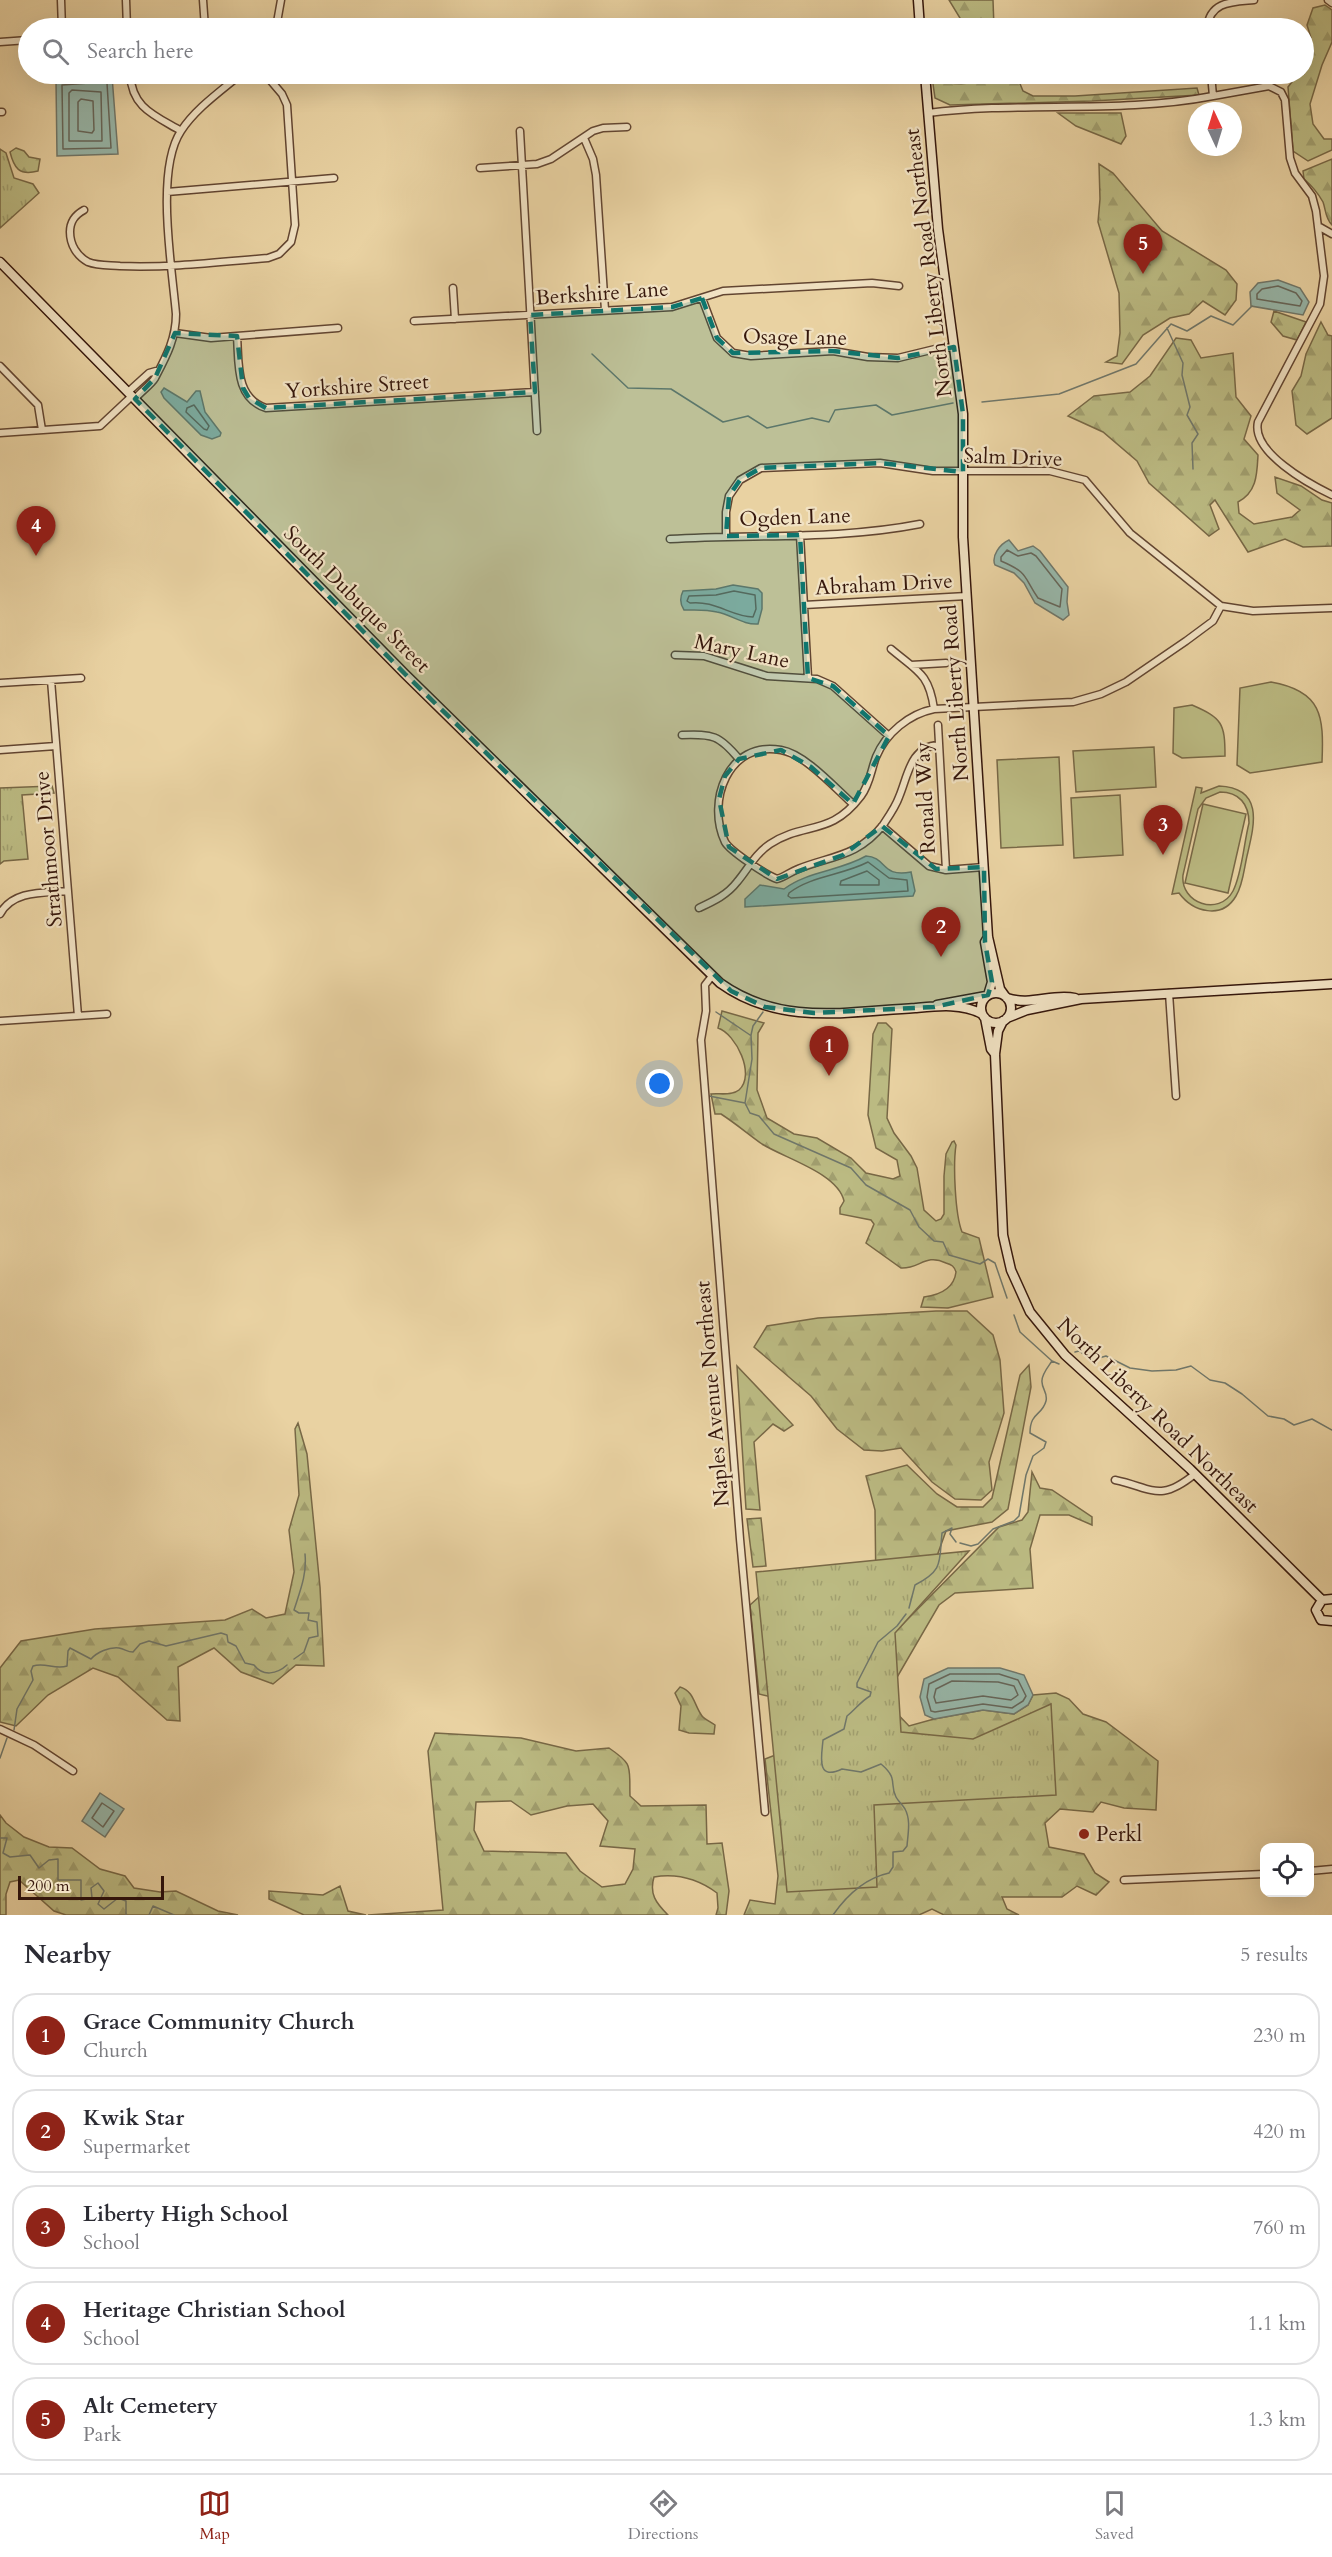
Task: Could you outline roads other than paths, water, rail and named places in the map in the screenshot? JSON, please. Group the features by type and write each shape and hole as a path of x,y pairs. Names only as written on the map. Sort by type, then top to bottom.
{"main road":[{"path":"918,0 920,18"},
{"name":"North Liberty Road Northeast","path":"926,84 938,229 962,404 963,448"},
{"name":"South Dubuque Street","path":"0,262 399,668 712,976 745,999 765,1007 790,1012 813,1013 934,1006"},
{"name":"North Liberty Road","path":"963,448 963,537 966,596 988,937 1000,989 1006,997"},
{"name":"North Liberty Road","path":"987,995 992,982 985,942 988,937"},
{"path":"934,1006 965,1007 993,1022 1027,1010 1081,999 1332,984"},
{"path":"934,1006 997,993 1021,1002 1057,997 1081,999"},
{"path":"983,1016 981,1004 987,995"},
{"path":"1005,1019 1010,1010 1006,997"},
{"name":"North Liberty Road Northeast","path":"983,1016 991,1049 995,1054"},
{"name":"North Liberty Road Northeast","path":"1005,1019 998,1031 995,1054 1000,1215 1006,1253 1030,1312 1061,1350 1196,1474 1322,1600 1317,1606 1317,1614 1321,1620 1332,1621"},
{"path":"1322,1600 1332,1599"}],"street":[{"path":"61,0 62,18"},
{"path":"126,0 127,18"},
{"path":"203,0 204,18"},
{"path":"277,18 280,0"},
{"path":"1210,18 1220,5 1228,2 1254,0"},
{"path":"1328,0 1332,3"},
{"path":"0,42 18,41"},
{"path":"131,84 137,101 181,131"},
{"path":"0,433 100,426 131,396 149,373 156,371 169,352 175,333 166,192 168,165 181,131 196,113 229,84"},
{"path":"84,210 76,215 70,228 72,243 81,257 99,265 172,266 268,258 279,254 291,242 295,225 287,105 274,84"},
{"path":"1212,84 1214,96"},
{"path":"928,113 980,108 1155,103 1214,96 1266,86 1272,86 1281,92 1285,100 1290,158 1295,172 1312,196 1324,276 1320,304 1258,422 1257,431 1272,456 1332,495"},
{"path":"480,168 522,166 544,162 603,128 627,127"},
{"path":"520,131 537,431"},
{"path":"584,138 593,159 596,175 605,310"},
{"path":"166,192 334,178"},
{"path":"1318,226 1332,234"},
{"name":"Berkshire Lane","path":"414,321 672,308 723,291 872,283 899,286"},
{"path":"453,288 455,319"},
{"name":"Osage Lane","path":"702,298 717,338 733,352 751,356 833,351 876,358 898,358 954,347"},
{"path":"175,333 211,338 338,328"},
{"name":"Yorkshire Street","path":"237,336 243,387 255,403 266,408 535,392"},
{"path":"0,366 38,405 42,430"},
{"name":"Salm Drive","path":"726,536 729,496 740,480 761,468 880,463 933,471 1050,471 1085,480 1130,532 1221,606 1247,611 1332,608"},
{"name":"Ogden Lane","path":"670,539 800,535 898,528 920,524"},
{"path":"800,535 808,678"},
{"name":"Abraham Drive","path":"804,605 966,596"},
{"path":"699,908 726,893 751,862 771,843 832,822 844,815 867,787 876,758 889,735 916,715 934,710 1073,702 1101,694 1126,682 1186,641 1213,621 1221,606"},
{"path":"891,649 926,678 931,688 934,710"},
{"name":"Mary Lane","path":"675,655 704,656 766,676 817,679 833,686 889,735"},
{"path":"910,665 946,663"},
{"path":"0,683 81,678"},
{"name":"Strathmoor Drive","path":"51,680 78,1016"},
{"name":"Ronald Way","path":"938,725 946,870"},
{"path":"682,735 702,734 718,737 739,759"},
{"path":"853,804 793,754 768,749 739,759 725,776 719,799 721,830 729,847 777,879 795,870 843,855 871,837 882,826 899,799 912,761 927,747 938,745"},
{"path":"0,750 56,746"},
{"path":"882,826 929,866 946,870 984,867"},
{"path":"0,914 7,903 15,898 68,891"},
{"name":"Naples Avenue Northeast","path":"712,976 705,985 706,1011 701,1040 740,1539 765,1812"},
{"path":"1169,993 1176,1096"},
{"path":"0,1021 107,1014"},
{"path":"1115,1480 1158,1492 1175,1488 1196,1474"},
{"path":"0,1729 34,1744 73,1771"},
{"path":"1314,1871 1332,1869"},
{"path":"1124,1880 1260,1874"}],"water":[{"path":"56,84 113,84 118,154 57,156"},
{"path":"1278,280 1300,288 1309,302 1303,315 1251,306 1250,292 1258,283"},
{"path":"164,388 187,402 196,391 200,391 205,412 221,433 220,436 212,439 201,435 164,398 161,392"},
{"path":"1009,540 1018,551 1033,546 1040,551 1068,587 1069,615 1063,620 1035,603 1024,583 1014,573 995,565 994,558 997,551"},
{"path":"733,585 758,589 762,593 762,609 758,624 747,623 717,612 684,610 683,608 681,596 683,591 716,589"},
{"path":"866,856 873,857 894,872 911,872 915,891 913,896 745,907 745,899 760,885 784,889 803,878 846,865"},
{"path":"948,1668 1000,1668 1024,1675 1033,1695 1028,1705 1014,1714 983,1710 934,1719 925,1715 920,1697 924,1679"},
{"path":"100,1793 124,1809 105,1837 82,1821"}],"waterway":[{"path":"982,402 1059,394 1136,364 1171,324 1187,331 1211,316 1233,325 1252,306"},
{"path":"1167,328 1183,363 1182,375 1190,407 1187,415 1198,434 1192,443 1193,469"},
{"path":"592,354 628,388 671,389 723,422 748,416 767,428 812,418 829,422 835,410 876,405 892,415 953,403"},
{"path":"716,1012 750,1035"},
{"path":"763,1012 753,1026 751,1035 752,1059 745,1103 750,1113 759,1116 774,1134 851,1168 866,1185 910,1210 919,1227 934,1241 943,1242 949,1255 980,1264 988,1259 995,1263 1007,1298"},
{"path":"709,1096 745,1103"},
{"path":"960,1543 971,1546 978,1544 993,1529 1014,1521 1019,1516 1026,1475 1033,1456 1044,1448 1046,1442 1030,1433 1032,1421 1046,1401 1042,1379 1052,1361 1020,1332 1014,1315"},
{"path":"1075,1352 1079,1351 1092,1360 1106,1356 1130,1368 1152,1371 1176,1370 1191,1366 1210,1380 1225,1383 1242,1394 1268,1416 1284,1419 1294,1425 1312,1419 1332,1430"},
{"path":"1052,1361 1059,1364"},
{"path":"909,1608 915,1585 931,1575 938,1564 942,1533 952,1528 950,1534 956,1542"},
{"path":"294,1659 304,1652 309,1638 318,1636 317,1622 308,1620 309,1613 299,1613 294,1610 304,1576 305,1554"},
{"path":"833,1915 858,1888 889,1873 893,1867 893,1852 903,1851 907,1846 909,1827 907,1813 896,1797 892,1778 887,1769 881,1764 861,1772 842,1769 828,1772 824,1769 821,1759 823,1740 844,1729 847,1716 870,1696 871,1692 857,1687 857,1683 878,1642 897,1626 906,1614"},
{"path":"14,1730 17,1709 33,1680 31,1671 33,1666 67,1666 70,1648 91,1659 111,1648 133,1652 140,1644 149,1641 166,1646 221,1633 227,1635 228,1642 236,1646 245,1663 254,1665 266,1673 275,1672 287,1665"},
{"path":"0,1758 7,1738"},
{"path":"0,1838 7,1838 3,1853 10,1857 30,1855 39,1868 49,1860 58,1859 58,1880 81,1880 81,1900 92,1898 91,1888 98,1883 104,1891 98,1904 104,1909 118,1898 126,1901 126,1915"},
{"path":"149,1915 153,1906 174,1915"}],"place":[{"name":"Alt Cemetery","path":"1143,274"},
{"name":"Heritage Christian School","path":"36,556"},
{"name":"Liberty High School","path":"1163,855"},
{"name":"Kwik Star","path":"941,957"},
{"name":"Grace Community Church","path":"829,1076"},
{"name":"Perkl","path":"1084,1834"}]}
